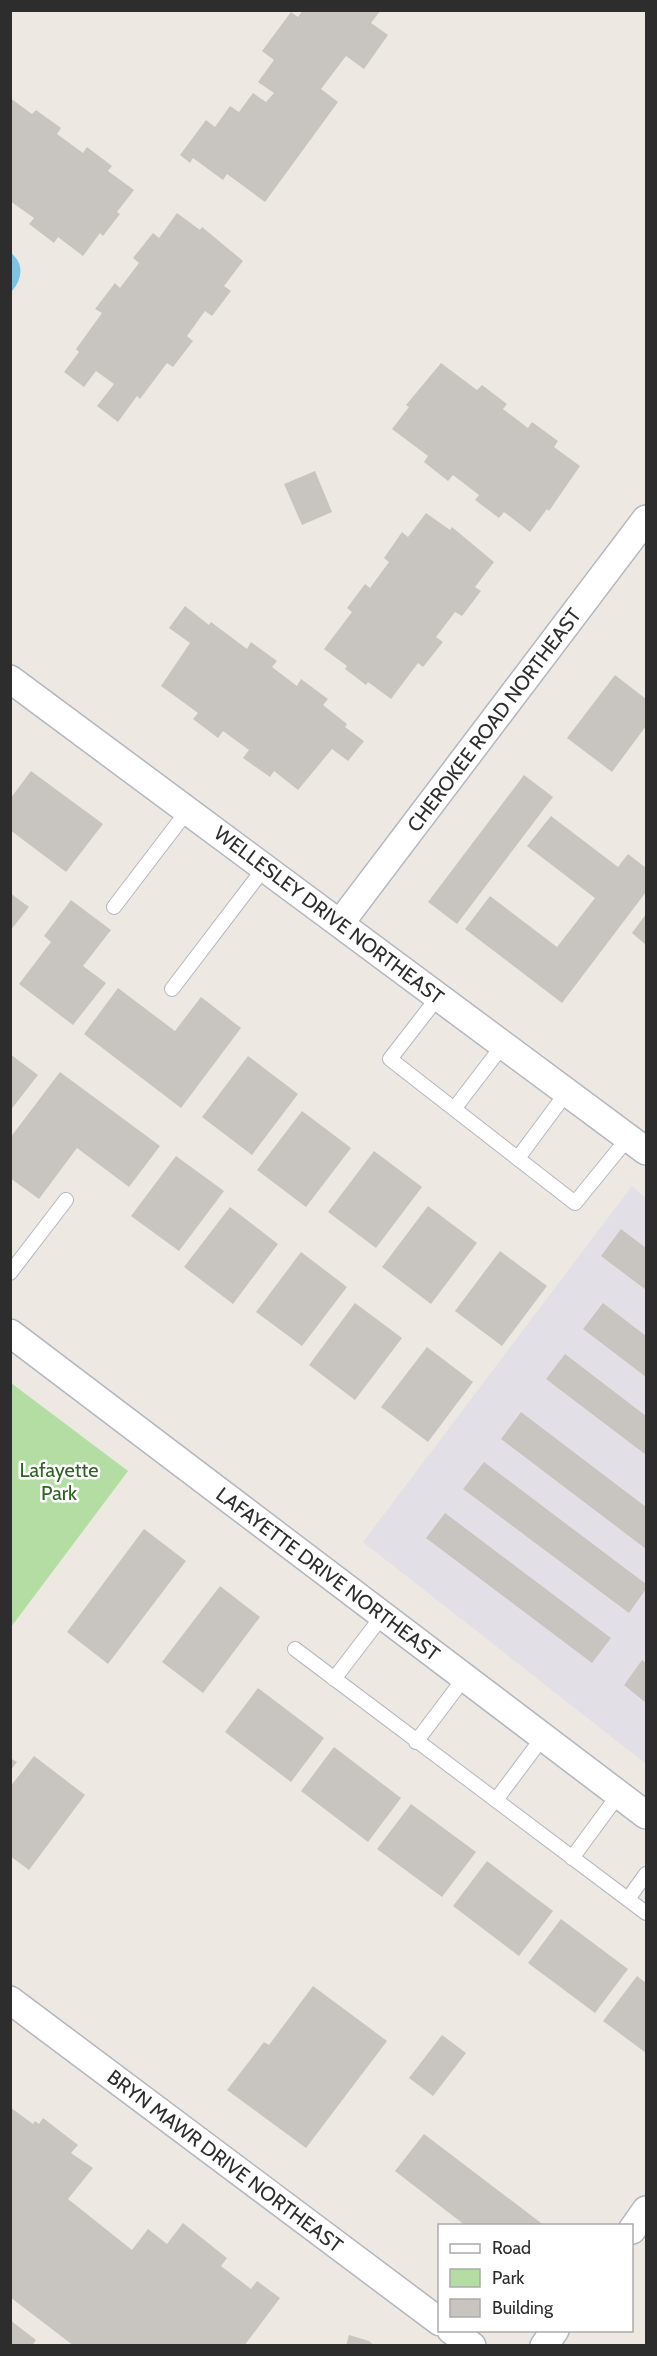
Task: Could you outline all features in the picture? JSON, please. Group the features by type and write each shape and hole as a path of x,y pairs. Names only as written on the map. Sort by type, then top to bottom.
{"street":[{"name":"CHEROKEE ROAD NORTHEAST","path":"341,922 646,519"},
{"name":"WELLESLEY DRIVE NORTHEAST","path":"10,679 341,922 637,1144"},
{"name":"LAFAYETTE DRIVE NORTHEAST","path":"10,1333 646,1815"},
{"name":"BRYN MAWR DRIVE NORTHEAST","path":"10,2000 438,2321"},
{"path":"633,2229 646,2211"},
{"path":"452,2332 471,2346"},
{"path":"544,2346 554,2332"}],"lane":[{"path":"114,907 188,810"},
{"path":"172,989 265,867"},
{"path":"438,997 390,1059 575,1203 637,1144"},
{"path":"454,1109 503,1045"},
{"path":"518,1158 567,1092"},
{"path":"10,1273 66,1200"},
{"path":"334,1679 383,1615"},
{"path":"295,1649 646,1913"},
{"path":"416,1742 465,1677"},
{"path":"496,1800 543,1737"},
{"path":"572,1858 619,1794"},
{"path":"628,1899 646,1874"}],"shaded area":[{"path":"632,1186 646,1198 646,1764 363,1542"}],"green space":[{"name":"Lafayette Park","path":"11,1383 128,1471 11,1627"}],"water":[{"path":"11,253 20,267 20,277 11,292"}],"building":[{"path":"303,10 381,10 371,23 388,35 364,69 346,56 321,89 338,102 265,202 227,174 223,180 193,158 190,163 180,155 206,120 215,127 230,106 239,112 253,93 266,102 274,93 258,82 274,60 262,51 291,12 298,17"},
{"path":"10,98 32,114 36,110 61,128 57,134 83,153 87,147 112,166 108,171 134,190 117,212 120,214 103,236 100,233 83,256 58,237 54,243 29,224 34,218 10,201"},
{"path":"177,213 200,230 202,227 243,261 224,286 231,291 212,316 205,311 187,336 193,341 173,367 167,363 140,399 137,396 118,422 97,406 114,384 96,371 84,387 64,372 79,352 76,349 102,313 95,309 115,283 120,288 139,263 133,258 153,233 159,238"},
{"path":"441,363 477,390 482,385 507,404 503,409 528,428 532,422 558,441 554,447 580,466 549,511 547,509 530,532 504,512 499,518 475,500 479,495 453,475 448,481 424,462 428,456 392,429 409,407 406,405"},
{"path":"315,471 332,512 302,525 284,484"},
{"path":"426,513 450,530 452,527 494,562 475,587 481,591 462,616 455,612 436,637 443,642 423,667 418,663 391,699 368,682 366,685 345,669 347,666 324,649 352,612 347,608 365,584 370,588 389,562 384,558 402,532 408,537"},
{"path":"185,606 209,625 211,622 247,649 251,642 277,661 272,667 297,686 301,679 328,699 323,705 347,724 345,727 364,741 348,761 332,749 298,790 274,771 270,777 243,758 249,750 223,731 218,738 193,719 198,713 161,686 190,643 169,628"},
{"path":"615,675 646,699 646,726 612,772 567,738"},
{"path":"31,771 103,824 66,872 10,830 10,799"},
{"path":"524,775 553,797 457,924 428,902"},
{"path":"551,816 618,867 628,854 646,868 646,892 562,1003 465,929 490,896 557,947 595,898 527,846"},
{"path":"10,893 29,907 10,931"},
{"path":"71,900 111,930 83,966 106,983 73,1025 19,984 51,942 44,936"},
{"path":"646,914 646,945 632,933"},
{"path":"118,988 175,1031 201,997 241,1028 181,1108 84,1034"},
{"path":"10,1054 38,1075 10,1111"},
{"path":"248,1056 298,1094 252,1155 202,1117"},
{"path":"60,1072 160,1146 129,1187 77,1148 39,1199 10,1178 10,1138"},
{"path":"302,1111 351,1148 306,1207 257,1170"},
{"path":"374,1151 422,1187 376,1248 328,1212"},
{"path":"176,1156 224,1191 179,1251 131,1216"},
{"path":"428,1206 477,1243 431,1304 382,1267"},
{"path":"230,1207 278,1244 233,1304 184,1267"},
{"path":"621,1229 646,1248 646,1290 601,1256"},
{"path":"500,1251 547,1286 502,1346 455,1311"},
{"path":"301,1252 347,1287 302,1346 256,1312"},
{"path":"355,1303 402,1338 355,1400 309,1365"},
{"path":"603,1303 646,1336 646,1377 583,1329"},
{"path":"427,1347 473,1382 428,1442 381,1407"},
{"path":"565,1354 646,1416 646,1455 546,1379"},
{"path":"521,1412 646,1507 646,1549 501,1439"},
{"path":"484,1462 646,1584 646,1589 629,1613 463,1489"},
{"path":"445,1513 611,1638 592,1663 426,1538"},
{"path":"144,1529 186,1561 108,1664 67,1632"},
{"path":"220,1586 260,1617 203,1693 162,1662"},
{"path":"642,1660 646,1663 646,1703 624,1685"},
{"path":"258,1688 324,1738 291,1782 225,1732"},
{"path":"334,1747 401,1798 368,1842 301,1791"},
{"path":"34,1756 85,1795 29,1870 10,1856 10,1787"},
{"path":"10,1758 17,1762 10,1771"},
{"path":"411,1804 476,1852 442,1897 377,1849"},
{"path":"487,1861 553,1911 519,1956 453,1906"},
{"path":"561,1919 628,1969 595,2013 528,1963"},
{"path":"637,1976 646,1983 646,2053 603,2021"},
{"path":"313,1986 387,2041 306,2148 227,2090 264,2042 269,2045"},
{"path":"442,2035 466,2053 433,2096 409,2078"},
{"path":"10,2107 33,2124 35,2121 39,2124 43,2118 78,2145 71,2153 93,2168 68,2199 132,2250 148,2229 167,2244 183,2223 227,2258 221,2266 251,2289 257,2281 280,2298 244,2346 74,2346 10,2297"},
{"path":"424,2134 542,2224 463,2224 395,2171"},
{"path":"10,2320 36,2340 32,2346 10,2346"},
{"path":"349,2335 369,2341 375,2346 346,2346"}]}
